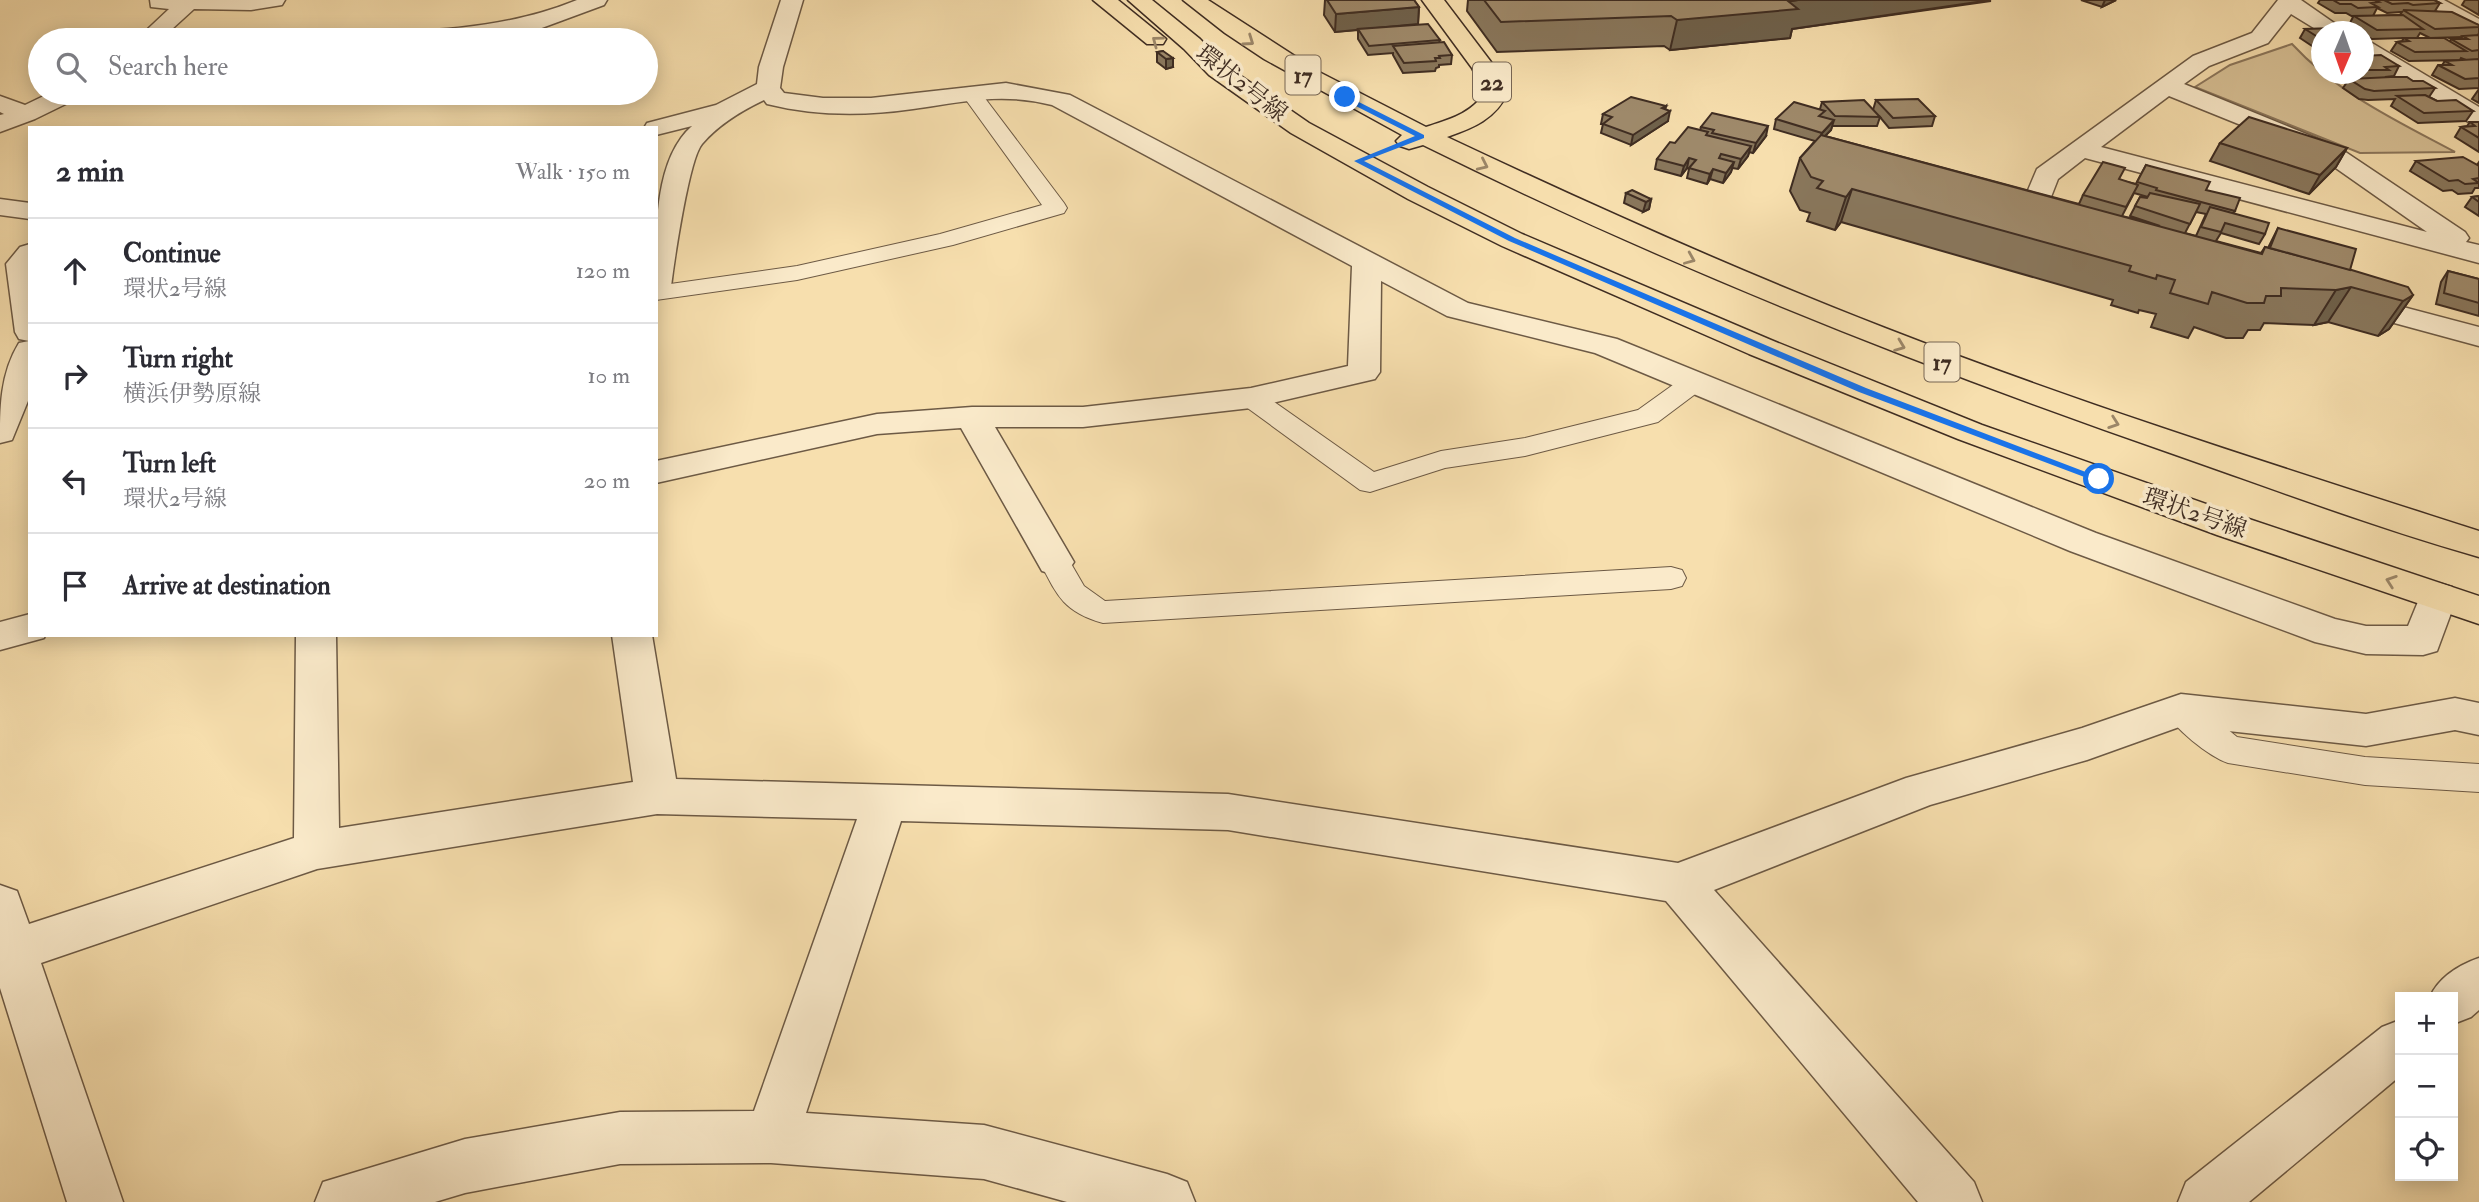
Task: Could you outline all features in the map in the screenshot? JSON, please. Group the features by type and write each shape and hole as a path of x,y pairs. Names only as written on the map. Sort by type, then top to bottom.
{"main road":[{"path":"1104,0 1170,50 1217,69"},
{"name":"環状2号線","path":"1139,0 1192,44 1217,69 1300,128 1512,240 1863,390 2073,470 2479,610"},
{"name":"環状2号線","path":"1194,0 1293,69 1421,136 1652,243 1840,323 2185,448 2479,544"},
{"name":"22","path":"1358,161 1480,114 1492,102 1496,92 1483,67 1433,0"}],"street":[{"path":"159,2 274,0"},
{"path":"514,28 550,19 596,0"},
{"path":"658,127 725,110 768,88 792,0"},
{"path":"2428,0 2479,28"},
{"path":"2032,214 2046,175 2201,61 2260,38 2288,1 2319,21"},
{"path":"160,28 189,2"},
{"path":"2374,54 2479,118"},
{"path":"2080,149 2479,254 2329,152 2167,86"},
{"path":"768,88 776,99 814,107 903,103 999,90 1035,93 1061,100 1458,310 1606,346 2084,542 2329,632 2366,640 2423,641 2438,597"},
{"path":"0,103 26,114"},
{"path":"0,124 44,105"},
{"path":"658,274 665,230 688,143 725,110"},
{"path":"0,207 28,211"},
{"path":"28,255 21,264 28,317"},
{"path":"658,472 877,424 972,417 1083,417 1251,398 1364,372 1367,264"},
{"path":"2321,294 2479,337"},
{"path":"0,433 28,356"},
{"path":"972,417 1055,562"},
{"path":"0,636 28,629"},
{"path":"316,637 317,850"},
{"path":"632,637 657,796"},
{"path":"95,1202 4,936 317,850 657,796 1228,812 1679,883 1921,790 2087,743 2181,710 2367,730 2455,714 2479,719"},
{"path":"771,1138 885,803"},
{"path":"1679,883 1954,1202"},
{"path":"2458,997 2479,980"},
{"path":"2206,1202 2395,1048"},
{"path":"344,1202 465,1166 620,1138 771,1138 984,1152 1167,1202"}],"lane":[{"path":"658,293 797,273 946,240 1056,208 971,93"},
{"path":"1251,398 1370,483 1440,460 1525,447 1648,416 1693,383"},
{"path":"1055,562 1069,590 1082,605 1103,612 1671,578"},
{"path":"2181,710 2228,749 2365,771 2479,778"}],"shaded area":[{"path":"2292,44 2311,62 2311,84 2337,84 2390,117 2455,152 2360,153 2195,87 2230,65"}],"building":[{"path":"1327,0 1414,0 1419,7 1336,14"},
{"path":"1484,0 1798,0 1788,1 1798,9 1677,20 1671,16 1501,22"},
{"path":"2333,0 2379,2 2371,3 2378,7 2358,8"},
{"path":"2384,0 2434,0 2440,3 2392,4"},
{"path":"2403,10 2452,12 2479,27 2435,29"},
{"path":"2403,15 2423,29 2377,30 2374,28 2374,21 2362,21 2354,16"},
{"path":"1428,24 1440,40 1369,46 1358,29"},
{"path":"2479,35 2479,50 2472,51 2451,39 2468,39 2463,36"},
{"path":"2404,38 2444,38 2466,51 2415,52 2397,42 2409,41"},
{"path":"1444,42 1452,55 1439,56 1440,58 1435,58 1436,61 1404,63 1393,46"},
{"path":"1163,51 1173,58 1166,59 1157,52"},
{"path":"2374,55 2381,55 2399,66 2385,67 2389,70 2374,70"},
{"path":"2479,59 2479,78 2465,79 2438,65 2452,65 2445,61"},
{"path":"2407,77 2413,81 2423,81 2435,88 2374,91 2357,84 2374,84 2374,78"},
{"path":"2425,95 2437,101 2456,100 2473,111 2424,113 2397,96"},
{"path":"1631,97 1666,106 1662,108 1670,111 1633,135 1603,124 1612,117 1603,114"},
{"path":"1918,99 1935,116 1893,118 1876,100"},
{"path":"1864,100 1880,117 1835,116 1822,102"},
{"path":"1794,102 1825,111 1819,116 1834,120 1822,133 1776,119"},
{"path":"1712,113 1768,126 1756,143 1712,133 1714,130 1701,127"},
{"path":"2249,117 2347,148 2320,175 2220,143"},
{"path":"2470,122 2479,122 2479,138 2461,127 2475,126"},
{"path":"1688,127 1708,132 1706,135 1751,146 1741,159 1721,154 1719,158 1734,162 1726,173 1713,169 1710,174 1689,168 1696,160 1689,158 1684,166 1657,159 1670,142 1675,143"},
{"path":"1821,135 2262,254 2265,247 2345,268 2408,287 2413,295 2403,301 2351,287 2336,290 2281,288 2281,296 2266,296 2264,303 2247,303 2212,292 2208,304 2170,293 2175,280 2157,275 2156,279 2129,271 2131,266 1852,189 1846,197 1817,188 1823,181 1811,177 1800,158"},
{"path":"2463,157 2479,166 2479,178 2473,179 2479,183 2449,181 2416,161"},
{"path":"2103,162 2125,168 2119,179 2138,185 2126,207 2083,195"},
{"path":"2146,165 2210,182 2206,190 2240,198 2235,211 2156,190 2157,188 2137,182"},
{"path":"1632,190 1651,199 1646,202 1626,193"},
{"path":"2150,193 2200,204 2190,224 2135,206 2140,197 2147,198"},
{"path":"2210,207 2269,223 2265,234 2225,223 2221,232 2201,227"},
{"path":"2278,228 2356,249 2350,270 2270,248"},
{"path":"2448,271 2479,279 2479,303 2444,293"}],"route":[{"path":"1345,97 1421,136 1358,161 1418,193 1512,240 1863,390 2099,479"}]}
